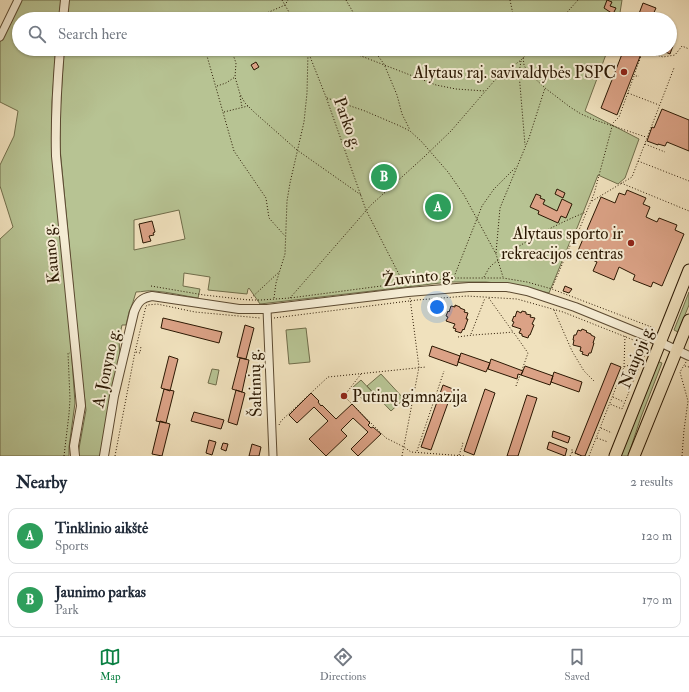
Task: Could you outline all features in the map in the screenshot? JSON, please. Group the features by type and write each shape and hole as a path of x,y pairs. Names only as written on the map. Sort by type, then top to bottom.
{"main road":[{"name":"Naujoji g.","path":"615,456 689,270"},
{"name":"Naujoji g.","path":"634,456 689,320"}],"street":[{"path":"12,12 18,0"},
{"path":"64,12 65,0"},
{"path":"0,37 12,12"},
{"name":"Kauno g.","path":"59,56 55,123 56,156 81,406 74,446 75,456"},
{"name":"Žuvinto g.","path":"152,296 239,309 271,309 408,292 468,287 507,287 520,289 575,307 660,342 677,350 688,358"},
{"name":"A. Jonyno g.","path":"104,456 114,396 134,312 138,303 142,299 152,296"},
{"name":"Šaltinių g.","path":"271,309 268,319 273,456"}],"path":[{"path":"282,0 289,12"},
{"path":"269,12 285,5 288,0"},
{"path":"346,0 353,12"},
{"path":"510,0 513,12"},
{"path":"567,12 578,0"},
{"path":"677,52 682,46 689,49"},
{"path":"207,56 234,151 266,198 269,218 286,237"},
{"path":"234,56 236,63 234,77 240,94 242,108"},
{"path":"277,318 271,309 276,283 285,254 287,201 305,114 308,56"},
{"name":"Parko g.","path":"310,56 326,97 366,210 408,292 411,301 418,367 402,456"},
{"path":"362,56 447,88 485,91"},
{"path":"378,56 384,64 402,114 410,131"},
{"path":"552,289 594,194 613,123 620,118 641,56"},
{"path":"290,298 366,210 451,130 495,80 523,57"},
{"path":"523,57 524,65 530,75 570,107 581,114 647,138"},
{"path":"521,60 519,72 525,147"},
{"path":"591,201 632,177 674,68"},
{"path":"508,70 530,75"},
{"path":"216,86 226,83 234,77"},
{"path":"496,254 500,208 529,138 545,88"},
{"path":"628,93 660,105"},
{"path":"240,94 254,112 297,150 361,196"},
{"path":"326,97 365,111 410,131 430,150 464,195 496,254 503,278"},
{"path":"222,112 248,106"},
{"path":"644,144 665,152"},
{"path":"638,160 689,181"},
{"path":"454,278 482,206 494,189 516,167"},
{"path":"621,183 689,211"},
{"path":"484,278 489,268 498,260 527,241 563,222 587,212"},
{"path":"249,300 279,272"},
{"path":"151,286 204,295"},
{"path":"115,456 136,352 146,306 148,304 195,312 268,319 411,301 467,296 517,299 563,312 646,345 645,355 622,409 610,404"},
{"path":"486,297 528,353 522,370"},
{"path":"470,334 486,297"},
{"path":"554,310 572,351 584,371 594,381"},
{"path":"458,337 470,334 500,334 513,332"},
{"path":"590,456 624,367 625,336"},
{"path":"136,352 140,352 141,346"},
{"path":"64,456 70,399 68,353 76,353"},
{"path":"682,456 688,401 680,372 685,366 688,358"},
{"path":"624,367 642,360"},
{"path":"685,366 689,367"},
{"path":"272,429 278,427 281,421 328,377 426,367"},
{"path":"416,452 444,371"},
{"path":"362,373 344,396 386,438 411,452 465,456"},
{"path":"516,386 520,375"},
{"path":"612,397 625,402"},
{"path":"600,428 612,433"},
{"path":"597,437 608,442"},
{"path":"459,455 464,444 462,442"},
{"path":"570,456 572,448"},
{"path":"572,452 581,456"}],"green space":[{"path":"20,0 61,0 60,12 14,12"},
{"path":"69,0 622,0 620,12 68,12"},
{"path":"12,17 12,56 55,56 52,102 52,129 75,403 69,456 0,456 0,239 13,227 0,186 0,165 14,136 18,111 0,102 0,42"},
{"path":"64,56 605,56 585,111 639,139 625,178 618,184 598,175 549,293 516,285 486,282 449,282 260,304 249,288 247,294 208,290 210,277 184,273 183,286 200,289 198,298 150,291 136,292 126,325 122,325 119,339 120,358 100,456 79,456 78,454 86,410 60,148 60,113","holes":["179,210 185,239 134,250 134,220"]},
{"path":"689,292 689,305 678,332 674,330"},
{"path":"306,328 310,362 289,364 286,330"},
{"path":"657,361 662,363 628,456 620,456"},
{"path":"212,369 219,370 216,385 208,383"},
{"path":"381,374 404,399 391,411 367,386"},
{"path":"361,380 375,395 366,403 352,388"}],"building":[{"path":"607,0 612,2 610,6 616,8 614,12 610,12 604,8"},
{"path":"643,3 656,8 654,12 640,12"},
{"name":"Alytaus raj. savivaldybės PSPC","path":"621,56 640,56 617,115 601,108"},
{"path":"256,62 259,67 254,70 251,65"},
{"path":"662,109 689,120 689,151 667,142 665,146 647,141 652,127 654,128"},
{"path":"557,189 565,193 563,198 555,194"},
{"name":"Alytaus sporto ir rekreacijos centras","path":"627,190 646,198 643,204 650,207 646,217 657,222 659,218 677,225 675,230 684,234 662,286 653,282 651,287 633,280 635,275 619,267 614,280 593,271 597,262 577,253 601,197 615,203 619,193 625,195"},
{"path":"536,194 545,200 543,204 557,211 562,199 572,204 566,218 561,216 558,223 538,214 539,211 530,207"},
{"path":"152,221 155,232 153,233 154,235 149,236 151,241 143,243 139,224"},
{"path":"565,286 572,289 569,293 563,291"},
{"path":"455,305 465,310 464,312 468,313 466,319 468,319 464,330 463,329 461,333 455,331 456,329 453,328 455,324 446,321 448,311 449,312 451,306 455,307"},
{"path":"517,311 521,313 522,311 526,312 526,314 531,315 530,317 535,318 532,324 534,325 528,338 519,333 521,329 512,326 514,322 512,321"},
{"path":"163,318 222,332 219,343 161,328"},
{"path":"245,325 254,328 246,359 237,357"},
{"path":"582,329 595,337 591,353 589,353 588,356 582,354 583,352 580,351 581,347 573,345 574,335 576,335 578,330 581,331"},
{"path":"432,346 460,356 457,366 429,356"},
{"path":"461,353 490,363 486,372 458,362"},
{"path":"169,356 178,359 170,391 161,388"},
{"path":"240,358 249,360 242,392 232,389"},
{"path":"491,359 523,371 521,375 518,374 517,379 488,369"},
{"path":"611,363 621,367 585,456 582,456 575,453"},
{"path":"525,366 553,376 550,385 521,375"},
{"path":"554,372 582,382 579,392 551,382"},
{"path":"443,385 453,389 431,450 421,447"},
{"path":"164,389 174,391 166,423 156,421"},
{"path":"485,389 495,393 474,455 464,451"},
{"path":"236,390 245,393 237,425 228,422"},
{"path":"311,393 319,401 318,402 321,406 322,405 336,419 352,404 370,423 368,425 371,428 373,427 381,434 358,456 351,449 368,432 353,418 341,430 347,436 326,456 309,439 328,421 314,407 297,423 289,415"},
{"path":"527,395 537,398 518,456 507,456"},
{"path":"194,412 224,420 221,429 191,421"},
{"path":"160,421 170,424 162,456 152,454"},
{"path":"553,431 570,437 568,443 552,437"},
{"path":"209,440 216,442 212,455 206,453"},
{"path":"549,442 567,449 565,456 547,449"},
{"path":"223,443 228,444 226,451 221,449"},
{"path":"252,444 261,447 259,456 249,456"}],"place":[{"name":"Alytaus raj. savivaldybės PSPC","path":"624,72"},
{"name":"Jaunimo parkas","path":"384,177"},
{"name":"Tinklinio aikštė","path":"438,207"},
{"name":"Alytaus sporto ir rekreacijos centras","path":"631,243"},
{"name":"Putinų gimnazija","path":"344,396"}]}
